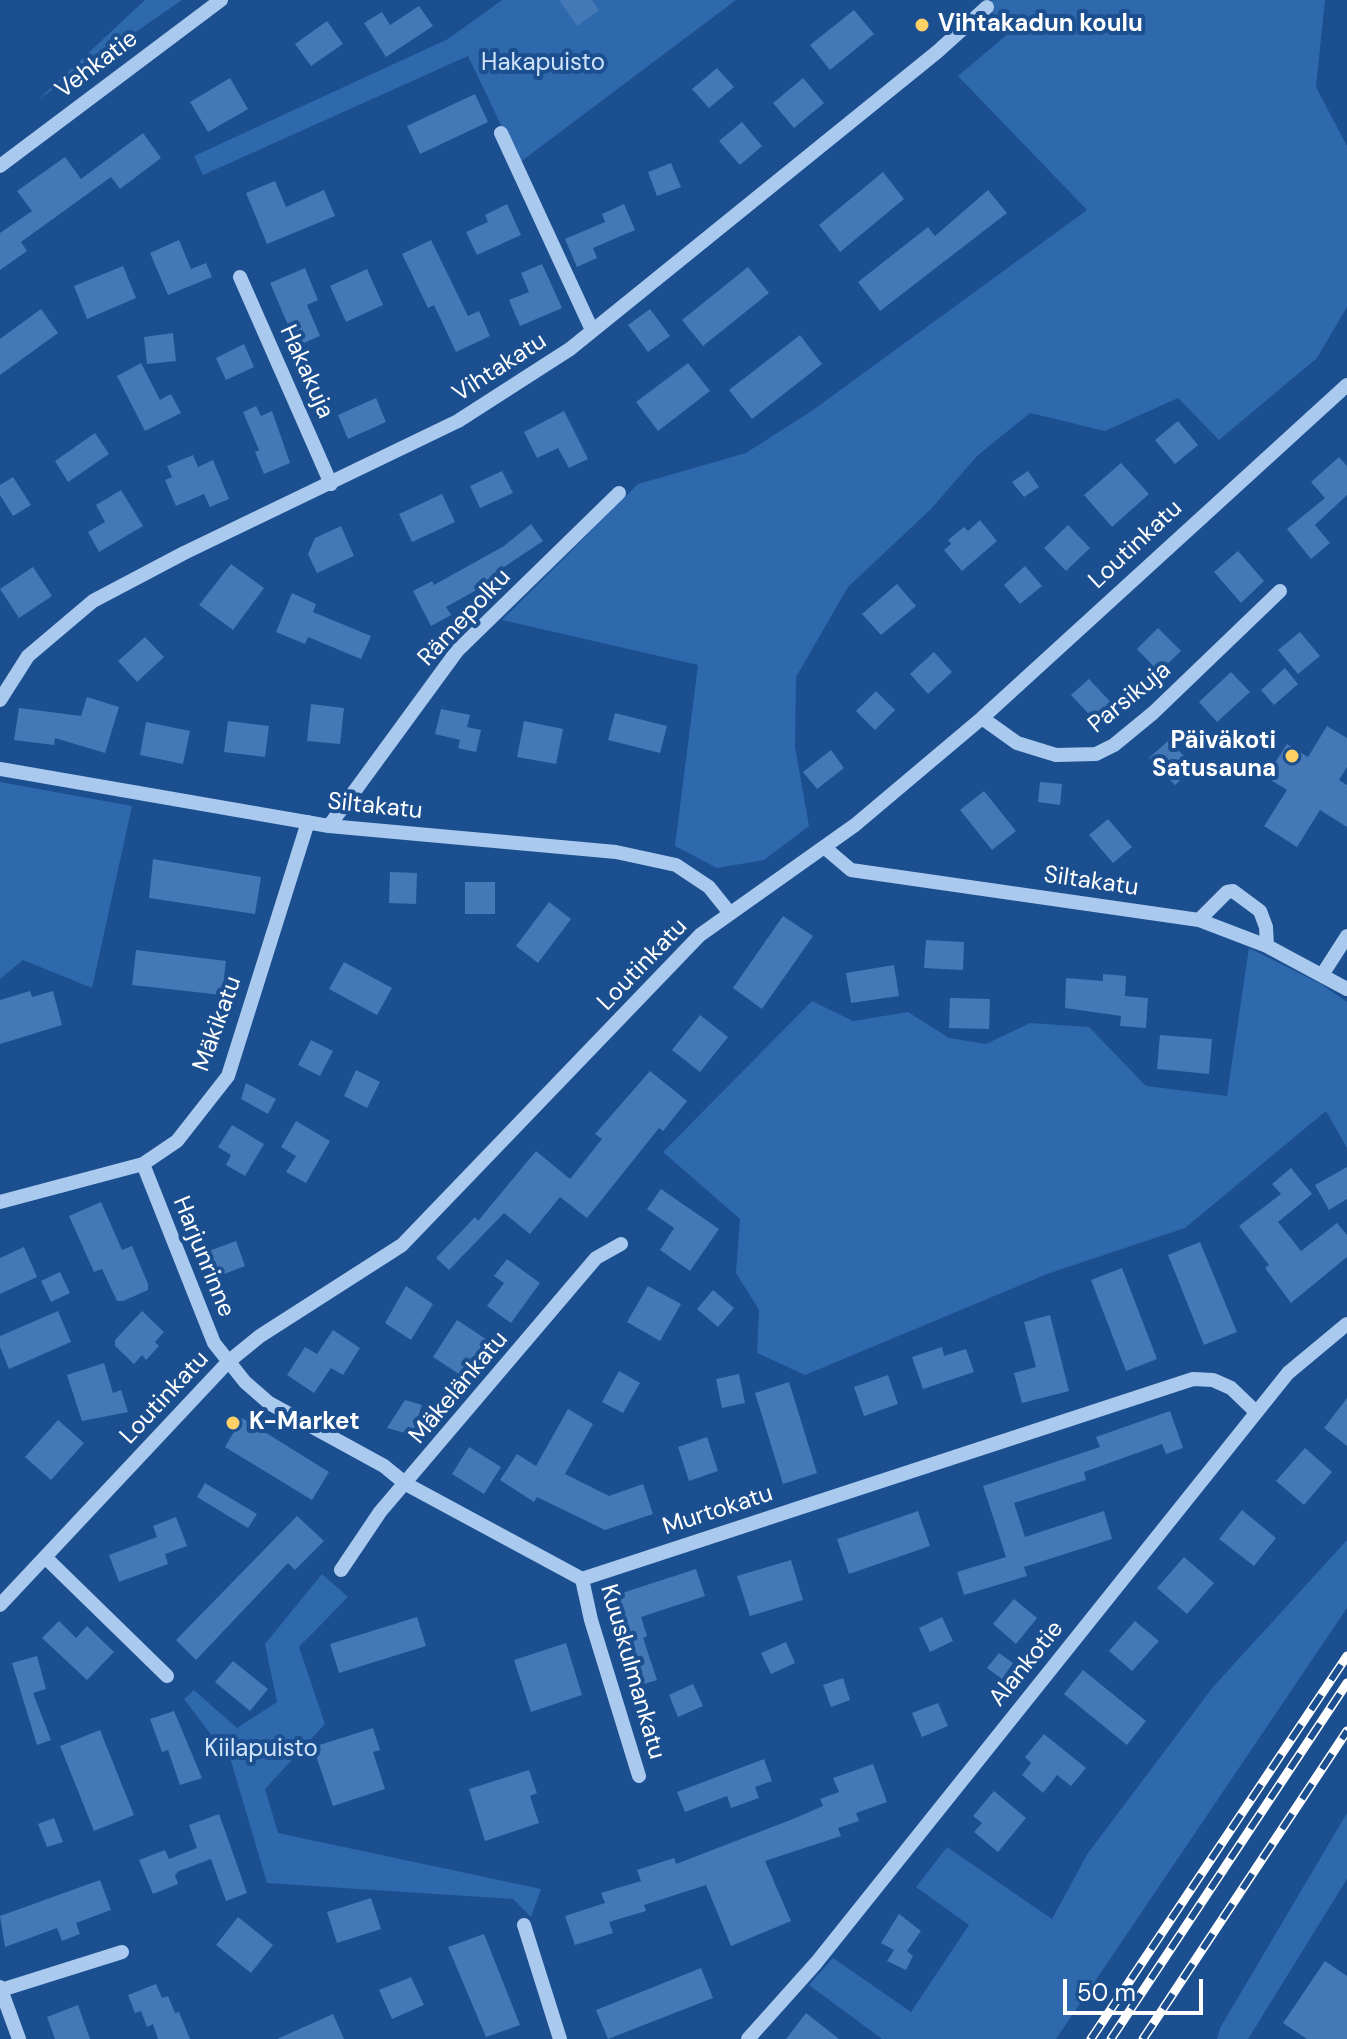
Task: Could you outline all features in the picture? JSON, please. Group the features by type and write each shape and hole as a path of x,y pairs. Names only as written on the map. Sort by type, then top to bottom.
{"street":[{"name":"Vehkatie","path":"0,166 221,0"},
{"name":"Vihtakatu","path":"0,700 28,656 93,601 184,553 458,421 570,349 937,52 987,7"},
{"path":"501,133 592,330"},
{"name":"Hakakuja","path":"240,277 331,484"},
{"name":"Loutinkatu","path":"0,1605 228,1362 260,1336 402,1245 656,985 684,951 729,912 824,847 982,718 1347,385"},
{"name":"Rämepolku","path":"329,826 457,651 619,493"},
{"name":"Parsikuja","path":"982,718 1017,743 1056,755 1096,754 1114,745 1153,713 1280,591"},
{"name":"Siltakatu","path":"0,769 329,826 616,852 676,865 709,887 729,912"},
{"name":"Mäkikatu","path":"0,1202 143,1164 177,1141 228,1076 308,822"},
{"name":"Siltakatu","path":"824,847 851,870 1199,920 1267,946 1347,989"},
{"path":"1199,920 1227,892 1233,891 1260,911 1266,927 1267,946"},
{"path":"1322,975 1347,936"},
{"name":"Harjunrinne","path":"143,1164 214,1343 228,1362"},
{"name":"Mäkelänkatu","path":"341,1570 380,1512 596,1258 621,1244"},
{"name":"Alankotie","path":"748,2039 816,1963 1288,1373 1347,1324"},
{"path":"228,1362 269,1403 384,1466 406,1484 582,1579"},
{"name":"Murtokatu","path":"582,1579 1193,1379 1213,1380 1231,1388 1256,1412"},
{"path":"45,1557 167,1676"},
{"name":"Kuuskulmankatu","path":"582,1579 591,1620 639,1776"},
{"path":"524,1925 560,2039"},
{"path":"19,2039 0,1989 122,1952"}],"green space":[{"path":"145,0 182,0 39,99"},
{"name":"Hakapuisto","path":"502,0 736,0 519,163 468,56 203,175 194,156 448,39"},
{"path":"992,0 1325,0 1316,87 1347,146 1347,307 1317,358 1219,440 1178,398 1105,431 1030,413 977,456 931,509 848,587 796,677 795,747 809,826 764,860 717,868 675,846 698,665 502,620 638,484 746,453 813,410 1087,210 958,76 1010,32 987,7"},
{"path":"0,782 132,806 92,988 23,960 0,979"},
{"path":"1249,948 1321,984 1347,1002 1347,1148 1326,1111 1185,1228 1047,1274 805,1375 757,1353 759,1310 736,1273 740,1219 663,1152 812,1001 853,1021 908,1012 949,1038 986,1044 1030,1023 1089,1027 1146,1086 1227,1096"},
{"path":"1347,1540 1347,1608 1056,2039 882,2039 809,1985 833,1958 911,2012 969,1925 916,1887 947,1847 1052,1919 1088,1853 1213,1687"},
{"name":"Kiilapuisto","path":"322,1574 348,1597 299,1647 325,1724 265,1789 278,1833 541,1889 531,1917 513,1899 267,1883 231,1761 184,1699 194,1690 237,1728 277,1702 265,1644"},
{"path":"1347,1813 1347,1879 1248,2039 1217,2039 1220,2028"}],"building":[{"path":"559,0 592,0 599,10 577,26"},
{"path":"419,6 433,26 386,57 364,23 382,12 390,25"},
{"path":"854,10 874,34 830,70 810,45"},
{"path":"327,21 343,44 311,66 295,44"},
{"path":"717,68 734,87 709,108 692,89"},
{"path":"230,78 248,109 208,132 190,102"},
{"path":"803,78 824,103 794,128 773,103"},
{"path":"475,94 488,122 420,154 407,126"},
{"path":"742,122 762,146 740,165 719,141"},
{"path":"143,133 161,158 120,189 111,177 21,242 27,251 0,270 0,233 32,211 17,191 65,157 81,179"},
{"path":"671,163 681,187 657,196 648,172"},
{"path":"883,172 904,199 840,252 819,225"},
{"path":"275,181 286,207 324,190 335,216 267,244 246,193"},
{"path":"988,190 1007,213 880,311 858,282 928,227 935,236"},
{"path":"507,204 521,235 477,255 466,232 488,222 485,215"},
{"path":"624,204 635,230 593,248 597,258 577,267 565,239 605,222 602,214"},
{"path":"179,240 191,269 206,263 212,277 168,295 150,253"},
{"path":"431,240 468,316 479,311 490,336 456,352 434,305 428,308 402,254"},
{"path":"542,264 562,308 520,326 509,300 529,292 521,273"},
{"path":"123,266 136,298 87,319 74,286"},
{"path":"748,267 769,293 703,346 682,320"},
{"path":"305,268 318,300 307,305 320,336 297,346 270,283"},
{"path":"367,269 383,305 346,322 330,286"},
{"path":"41,309 58,333 0,375 0,339"},
{"path":"650,309 670,336 648,352 628,325"},
{"path":"173,333 176,361 147,364 144,337"},
{"path":"800,335 822,364 752,419 729,390"},
{"path":"244,344 254,367 226,380 216,358"},
{"path":"141,363 160,400 171,394 181,413 145,431 117,376"},
{"path":"688,363 710,391 658,431 636,402"},
{"path":"376,398 386,422 348,439 338,415"},
{"path":"256,406 261,416 272,411 290,463 264,474 255,452 259,450 243,412"},
{"path":"564,411 588,459 569,468 558,448 537,458 524,432"},
{"path":"1178,421 1198,445 1175,464 1155,440"},
{"path":"95,433 109,454 68,482 55,461"},
{"path":"193,455 198,467 213,460 229,499 210,507 204,494 176,506 165,480 172,477 167,466"},
{"path":"1339,457 1347,466 1347,495 1315,525 1330,543 1311,559 1287,529 1325,498 1311,482"},
{"path":"1121,463 1149,494 1112,527 1084,495"},
{"path":"502,471 513,493 480,508 470,486"},
{"path":"1028,471 1039,487 1024,497 1012,482"},
{"path":"13,477 31,505 13,516 0,495 0,485"},
{"path":"121,490 143,526 99,552 88,532 105,522 96,505"},
{"path":"442,494 455,522 412,542 399,514"},
{"path":"980,520 997,541 962,571 944,550 951,544 948,540 964,527 968,531"},
{"path":"531,524 543,541 495,573 498,578 446,607 451,615 431,626 413,591 432,581 434,585 504,546"},
{"path":"1068,525 1090,548 1066,571 1044,548"},
{"path":"341,526 354,556 317,573 308,554 315,538"},
{"path":"1238,551 1264,581 1241,603 1214,572"},
{"path":"231,564 264,588 233,630 199,605"},
{"path":"1025,566 1042,586 1020,604 1004,585"},
{"path":"33,567 52,596 19,618 0,589"},
{"path":"897,584 916,606 881,635 862,614"},
{"path":"292,593 316,604 313,612 371,636 361,659 308,637 305,644 276,632"},
{"path":"1158,628 1181,651 1159,672 1137,649"},
{"path":"1300,632 1320,656 1298,674 1278,650"},
{"path":"145,637 164,657 137,682 118,661"},
{"path":"934,652 952,672 928,694 910,674"},
{"path":"1285,668 1298,684 1274,705 1261,690"},
{"path":"1231,672 1250,692 1217,722 1199,702"},
{"path":"1089,679 1116,708 1099,725 1071,695"},
{"path":"876,691 895,710 875,730 856,711"},
{"path":"87,697 119,707 105,753 55,738 54,745 14,740 19,708 81,716"},
{"path":"311,704 344,708 340,744 307,741"},
{"path":"441,709 470,715 467,727 481,730 476,752 458,748 460,740 435,734"},
{"path":"615,713 667,726 660,753 608,740"},
{"path":"228,721 269,726 265,757 224,752"},
{"path":"524,721 563,729 556,764 517,757"},
{"path":"146,722 190,731 183,764 140,755"},
{"path":"1327,726 1347,738 1347,767 1339,780 1347,785 1347,827 1320,810 1297,847 1264,826 1287,790 1266,777 1287,744 1308,757"},
{"path":"1169,740 1194,767 1175,785 1149,758"},
{"path":"831,750 844,768 817,789 803,772"},
{"path":"1040,782 1062,784 1060,805 1038,802"},
{"path":"984,791 1016,831 992,850 960,810"},
{"path":"1108,819 1132,847 1113,863 1089,835"},
{"path":"153,859 261,877 255,914 149,898"},
{"path":"390,872 417,873 416,904 389,903"},
{"path":"465,882 495,882 495,914 465,914"},
{"path":"549,902 571,919 538,963 516,946"},
{"path":"783,916 813,936 762,1009 733,988"},
{"path":"926,940 964,942 963,970 924,968"},
{"path":"136,950 226,961 222,995 132,985"},
{"path":"344,962 392,988 377,1015 329,989"},
{"path":"894,965 899,996 851,1003 846,973"},
{"path":"1103,974 1126,976 1125,996 1148,998 1146,1028 1120,1026 1121,1016 1065,1008 1066,978 1103,981"},
{"path":"30,991 32,997 53,991 62,1025 0,1044 0,1000"},
{"path":"950,998 990,999 989,1029 949,1028"},
{"path":"700,1015 728,1037 700,1072 672,1050"},
{"path":"1160,1035 1212,1039 1209,1074 1157,1069"},
{"path":"311,1040 333,1051 320,1076 298,1065"},
{"path":"356,1070 380,1082 367,1108 344,1096"},
{"path":"650,1071 687,1101 663,1131 659,1128 587,1218 560,1197 530,1234 504,1213 449,1270 436,1258 475,1217 478,1221 536,1151 570,1179 602,1139 595,1134"},
{"path":"246,1083 276,1099 268,1114 241,1099"},
{"path":"296,1121 330,1141 306,1183 286,1172 296,1156 281,1147"},
{"path":"232,1125 264,1144 245,1176 226,1165 231,1155 218,1147"},
{"path":"1347,1167 1347,1199 1329,1210 1315,1185"},
{"path":"1291,1168 1312,1194 1278,1222 1301,1251 1337,1223 1347,1235 1347,1257 1291,1303 1265,1268 1269,1265 1239,1226 1281,1194 1272,1184"},
{"path":"661,1189 719,1229 690,1271 660,1250 674,1228 647,1209"},
{"path":"101,1202 122,1250 132,1246 148,1284 148,1290 123,1301 117,1301 102,1269 94,1272 69,1216"},
{"path":"236,1241 245,1266 219,1276 209,1251"},
{"path":"1200,1242 1237,1332 1204,1345 1168,1255"},
{"path":"24,1247 37,1277 0,1294 0,1258"},
{"path":"507,1259 540,1283 511,1323 487,1306 504,1283 494,1276"},
{"path":"1122,1268 1157,1359 1126,1371 1091,1280"},
{"path":"60,1272 70,1293 51,1302 41,1281"},
{"path":"406,1286 433,1304 411,1340 385,1323"},
{"path":"648,1286 681,1304 660,1341 627,1322"},
{"path":"713,1290 734,1308 718,1327 697,1309"},
{"path":"58,1311 71,1342 9,1369 0,1347 0,1336"},
{"path":"142,1311 164,1332 155,1342 159,1346 146,1360 142,1355 134,1364 115,1346 115,1340"},
{"path":"1050,1315 1069,1391 1022,1403 1014,1373 1036,1367 1024,1322"},
{"path":"457,1320 489,1341 465,1378 433,1357"},
{"path":"333,1330 360,1348 343,1375 331,1368 314,1393 287,1375 305,1347 317,1354"},
{"path":"942,1347 944,1356 966,1349 974,1372 923,1389 912,1357"},
{"path":"104,1363 113,1393 121,1390 128,1412 82,1421 67,1375"},
{"path":"619,1371 640,1383 623,1413 602,1402"},
{"path":"739,1374 745,1403 722,1408 716,1379"},
{"path":"888,1375 898,1404 864,1416 854,1387"},
{"path":"789,1382 817,1473 783,1484 755,1393"},
{"path":"1347,1398 1347,1446 1324,1428"},
{"path":"405,1400 422,1405 412,1435 387,1428"},
{"path":"568,1409 593,1424 565,1474 609,1496 643,1484 653,1514 605,1530 537,1497 534,1502 500,1480 517,1454 536,1466"},
{"path":"1170,1411 1183,1448 1166,1454 1162,1444 1084,1472 1086,1480 1014,1503 1025,1537 1104,1511 1112,1539 1024,1567 1027,1576 964,1595 957,1572 1006,1557 983,1486 1100,1447 1096,1437"},
{"path":"242,1418 329,1472 312,1500 225,1447"},
{"path":"58,1420 84,1443 51,1480 25,1457"},
{"path":"707,1437 718,1471 689,1481 678,1447"},
{"path":"469,1447 501,1467 484,1494 452,1474"},
{"path":"1305,1448 1332,1472 1304,1505 1276,1481"},
{"path":"205,1483 257,1514 248,1528 197,1497"},
{"path":"1242,1510 1276,1538 1254,1566 1219,1539"},
{"path":"918,1511 930,1546 849,1574 837,1539"},
{"path":"297,1516 324,1541 295,1570 288,1563 196,1660 176,1640"},
{"path":"176,1517 187,1546 165,1554 168,1564 119,1582 109,1555 157,1537 153,1526"},
{"path":"1184,1557 1214,1583 1187,1614 1157,1588"},
{"path":"791,1560 803,1600 750,1616 737,1576"},
{"path":"696,1569 705,1596 641,1617 647,1636 643,1638 657,1680 631,1688 609,1622 623,1617 616,1595"},
{"path":"1014,1599 1037,1618 1016,1644 993,1624"},
{"path":"417,1617 426,1646 339,1673 330,1644"},
{"path":"942,1617 953,1641 930,1652 919,1628"},
{"path":"59,1621 76,1638 87,1626 114,1652 87,1680 42,1638"},
{"path":"1135,1621 1159,1641 1132,1671 1109,1651"},
{"path":"786,1642 795,1663 771,1674 761,1653"},
{"path":"566,1643 582,1695 531,1712 514,1660"},
{"path":"999,1653 1013,1663 1002,1679 987,1668"},
{"path":"37,1656 46,1689 33,1693 51,1740 37,1745 12,1663"},
{"path":"233,1661 268,1689 250,1711 215,1682"},
{"path":"1083,1670 1146,1721 1127,1745 1064,1694"},
{"path":"843,1678 850,1700 831,1707 823,1685"},
{"path":"693,1684 703,1706 678,1717 669,1695"},
{"path":"938,1703 948,1726 922,1737 912,1713"},
{"path":"174,1711 202,1778 180,1785 168,1750 162,1752 150,1719"},
{"path":"373,1728 380,1750 373,1752 385,1789 333,1806 313,1747"},
{"path":"100,1730 134,1815 94,1831 60,1746"},
{"path":"1044,1734 1086,1768 1071,1786 1057,1775 1043,1793 1022,1775 1031,1763 1025,1757"},
{"path":"764,1759 772,1781 755,1787 759,1798 731,1808 727,1796 685,1812 677,1792"},
{"path":"873,1764 887,1802 856,1813 859,1821 838,1828 841,1836 765,1861 791,1921 731,1946 706,1885 644,1905 646,1911 609,1922 613,1933 575,1945 565,1916 605,1903 601,1893 641,1881 637,1870 674,1858 676,1864 823,1806 820,1799 839,1792 833,1778"},
{"path":"529,1770 537,1793 530,1796 539,1823 485,1841 469,1789"},
{"path":"994,1791 1026,1818 998,1852 974,1832 982,1823 973,1816"},
{"path":"219,1814 247,1893 226,1901 211,1859 179,1871 175,1875 178,1884 153,1894 139,1860 165,1850 169,1859 197,1848 189,1825"},
{"path":"54,1818 63,1842 47,1847 38,1824"},
{"path":"100,1880 111,1910 76,1923 80,1934 62,1941 57,1928 5,1947 0,1916"},
{"path":"371,1898 381,1929 337,1943 327,1912"},
{"path":"899,1914 921,1931 907,1951 913,1956 906,1970 887,1961 894,1950 881,1943"},
{"path":"238,1917 273,1945 251,1973 216,1945"},
{"path":"484,1934 520,2025 486,2037 448,1947"},
{"path":"1325,1961 1347,1976 1347,2039 1307,2039 1283,2023"},
{"path":"701,1968 713,1998 608,2039 596,2010"},
{"path":"411,1977 424,2005 392,2019 379,1990"},
{"path":"156,1984 162,1998 168,1996 175,2013 179,2012 190,2039 158,2039 153,2024 147,2027 141,2011 135,2013 128,1995"},
{"path":"78,2005 90,2039 55,2039 47,2017"},
{"path":"806,2013 839,2039 786,2039"},
{"path":"333,2014 344,2039 277,2039"}],"railway":[{"path":"1091,2039 1347,1656"},
{"path":"1111,2039 1347,1683"},
{"path":"1143,2039 1347,1731"}],"place":[{"name":"Vihtakadun koulu","path":"922,25"},
{"name":"Päiväkoti Satusauna","path":"1292,756"},
{"name":"K-Market","path":"233,1423"}]}
